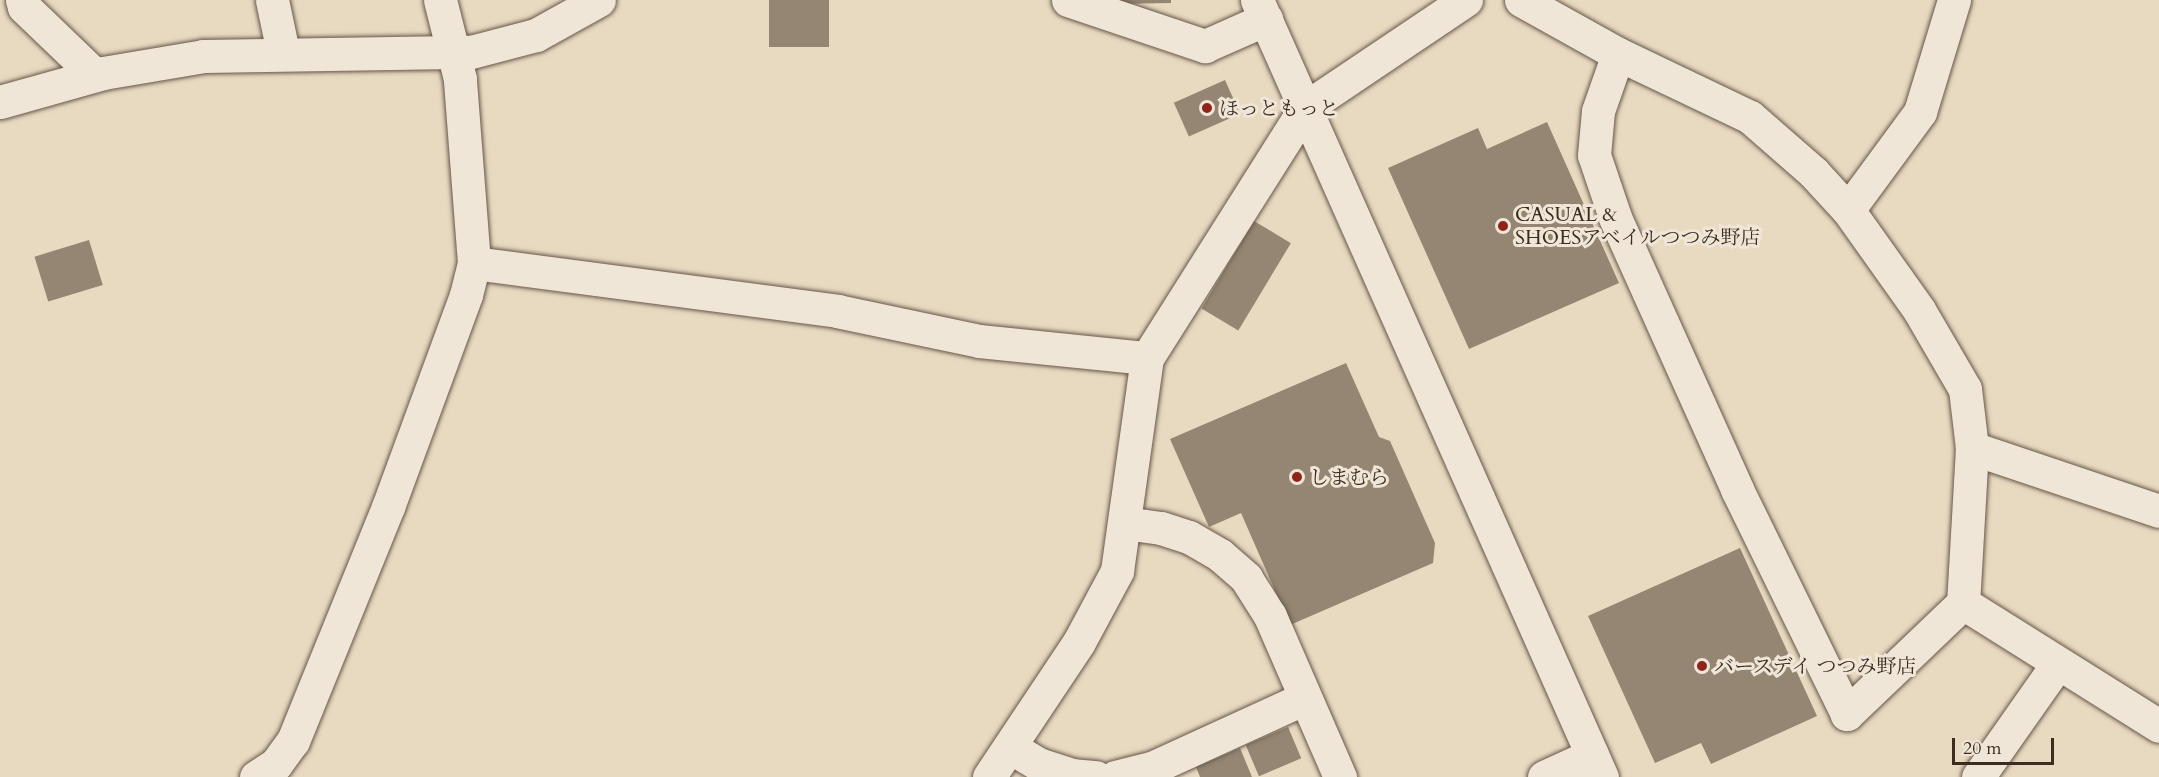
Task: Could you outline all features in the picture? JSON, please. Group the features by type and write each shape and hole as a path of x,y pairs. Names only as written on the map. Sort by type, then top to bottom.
{"street":[{"path":"22,0 24,7 95,75"},
{"path":"272,0 283,52"},
{"path":"256,777 276,764 292,741 388,507 466,295 474,263 455,51 440,0"},
{"path":"0,102 95,75 159,61 283,52 471,52 536,35 599,0"},
{"path":"1068,0 1204,46 1261,10 1597,766 1544,777"},
{"path":"989,777 1079,642 1117,571 1148,358 1305,108 1466,0"},
{"path":"1521,0 1618,54 1750,117 1813,172 1848,210 1919,310 1965,389 1971,448 1963,603 1847,714 1737,489 1614,217 1594,155 1598,111 1618,54"},
{"path":"1848,210 1920,112 1954,0"},
{"path":"474,263 825,309 979,340 1148,358"},
{"path":"1971,448 2159,511"},
{"path":"1125,523 1161,528 1189,537 1220,555 1246,578 1270,616 1340,777"},
{"path":"1963,603 2159,726"},
{"path":"1978,777 2058,663"},
{"path":"1115,777 1152,768 1305,698"},
{"path":"1010,747 1038,764 1071,775 1096,777"}],"building":[{"path":"769,0 829,0 829,47 769,47"},
{"path":"1114,0 1171,0 1171,3 1115,4"},
{"name":"ほっともっと","path":"1225,80 1240,114 1189,137 1174,103"},
{"name":"CASUAL & SHOESアベイルつつみ野店","path":"1547,122 1619,283 1469,349 1388,168 1478,128 1487,149"},
{"path":"1254,221 1291,243 1238,331 1201,308"},
{"path":"89,240 103,285 48,302 34,257"},
{"name":"しまむら","path":"1346,363 1379,437 1390,441 1435,543 1433,563 1290,625 1241,513 1209,527 1170,439"},
{"name":"バースデイ つつみ野店","path":"1740,548 1817,716 1711,764 1701,743 1655,763 1588,616"},
{"path":"1288,727 1301,758 1259,776 1246,745"},
{"path":"1240,748 1252,777 1200,777 1196,767"}],"place":[{"name":"ほっともっと","path":"1207,108"},
{"name":"CASUAL & SHOESアベイルつつみ野店","path":"1503,226"},
{"name":"しまむら","path":"1297,477"},
{"name":"バースデイ つつみ野店","path":"1702,666"}]}
